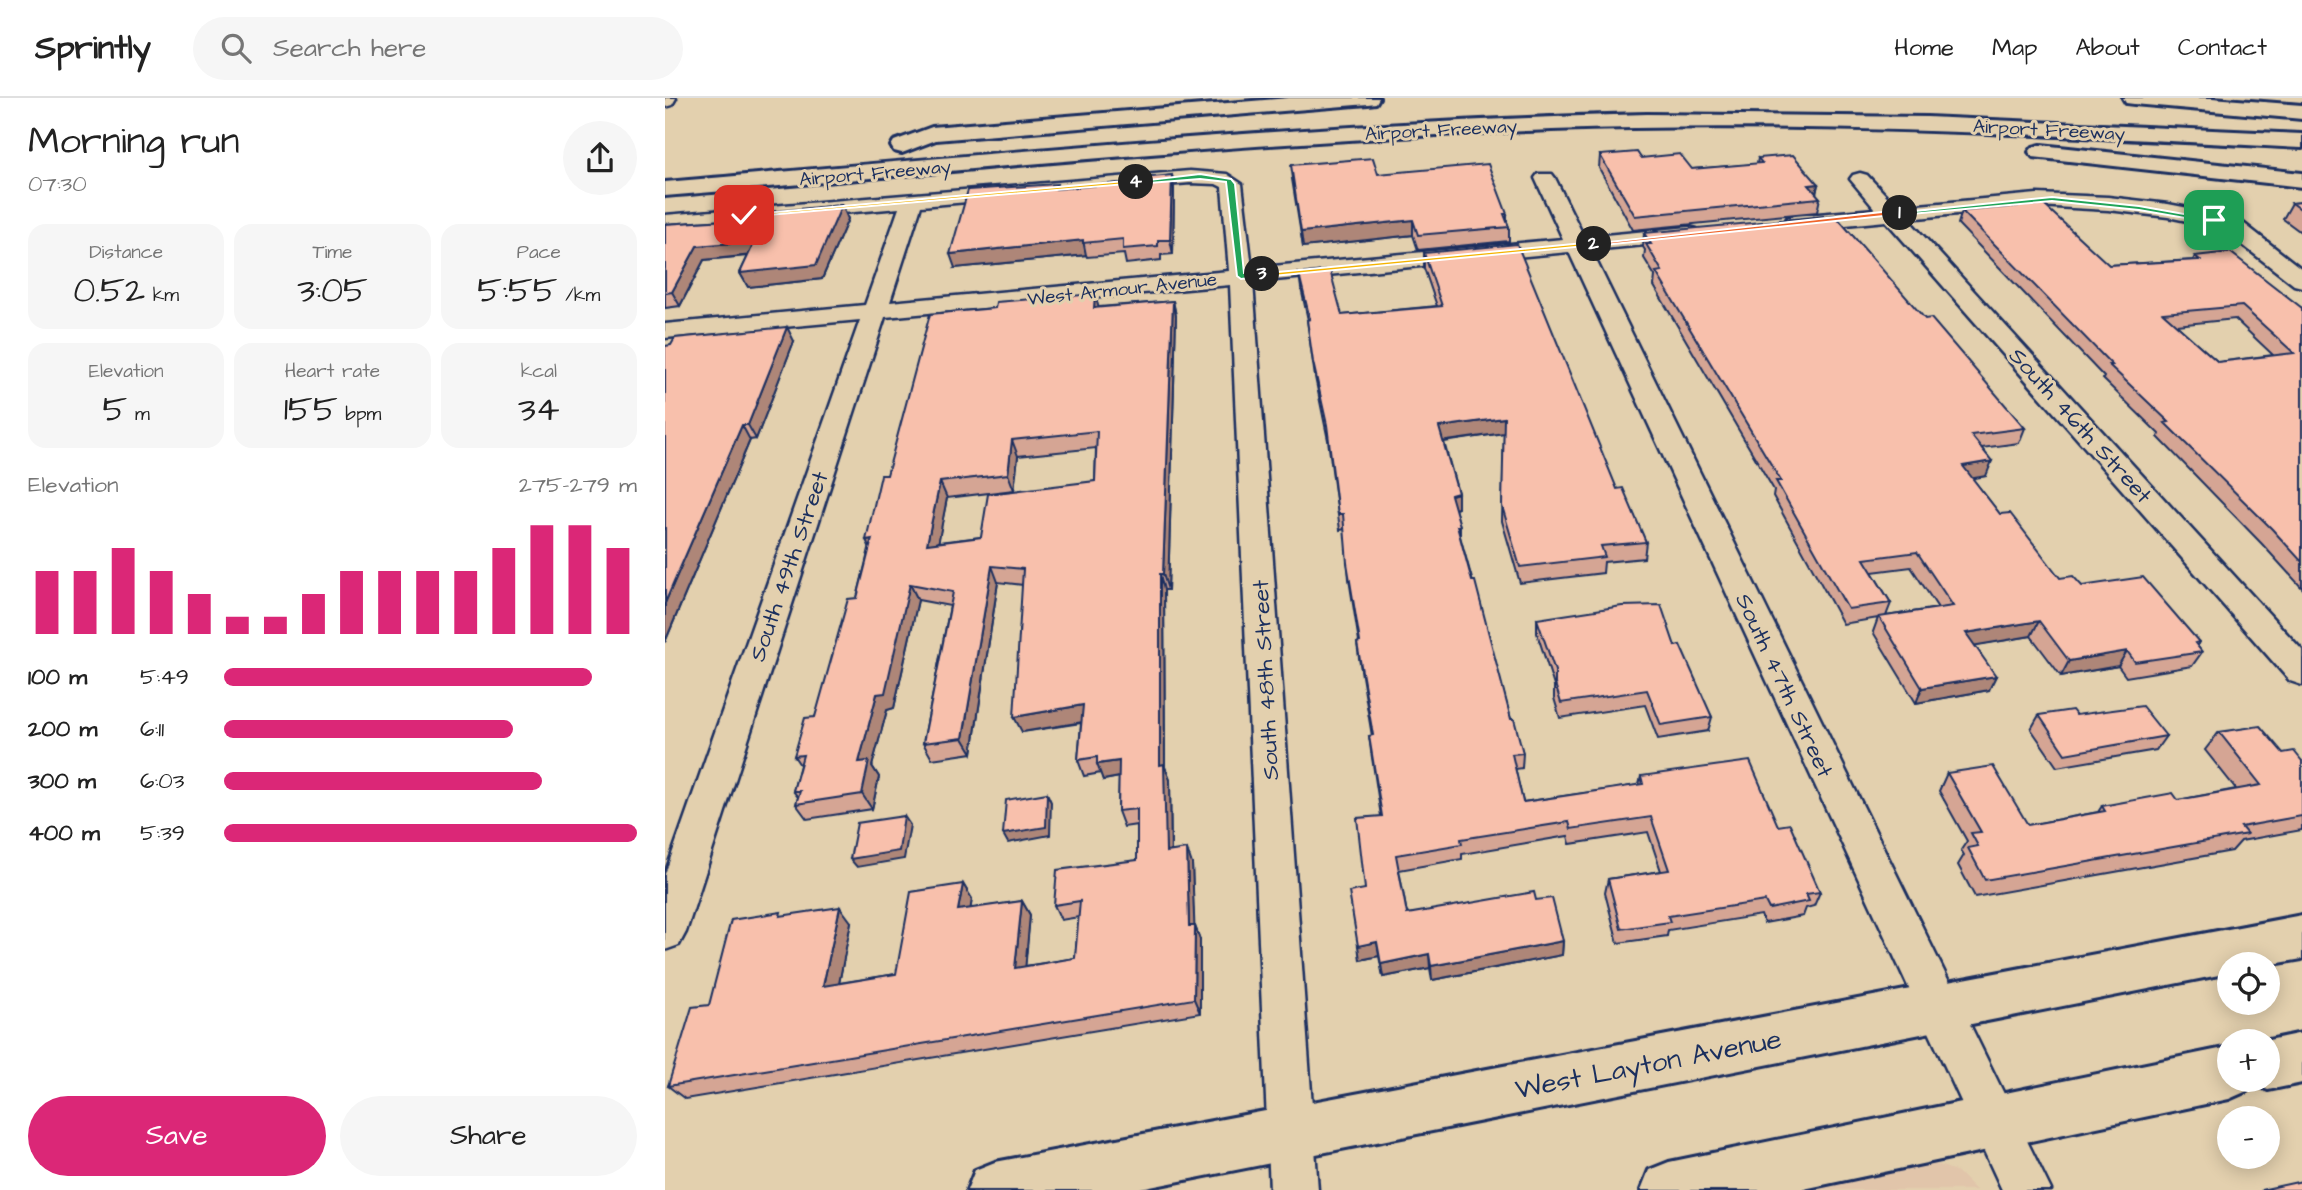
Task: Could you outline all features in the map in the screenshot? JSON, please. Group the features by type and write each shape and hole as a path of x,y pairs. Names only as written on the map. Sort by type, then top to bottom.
{"main road":[{"name":"Airport Freeway","path":"874,148 902,146 932,134 1377,103"},
{"name":"Airport Freeway","path":"2128,104 2302,119"},
{"path":"2128,104 2302,112"},
{"name":"Airport Freeway","path":"665,189 1361,133 1553,123 1806,120 2302,141"},
{"path":"1361,133 1419,138 1635,130 1832,134 1944,141 2302,180"},
{"name":"West Layton Avenue","path":"995,1190 2302,937"},
{"path":"2280,1063 2302,1058"},
{"path":"1669,1190 2217,1076"}],"street":[{"name":"South 48th Street","path":"912,201 1190,177 1220,178 1231,184 1241,276 1294,1190"},
{"name":"South 47th Street","path":"1545,178 2027,1190"},
{"name":"South 46th Street","path":"1860,179 2302,673"},
{"path":"1775,225 2064,200 2225,223 2302,280"},
{"path":"665,222 912,201"},
{"name":"South 49th Street","path":"665,932 912,201"},
{"name":"West Armour Avenue","path":"665,331 1710,232"}],"shaded area":[{"path":"1931,1162 1958,1172 1976,1190 1804,1190"}],"building":[{"path":"1637,152 1641,158 1680,154 1692,169 1762,163 1758,158 1793,155 1818,184 1809,185 1820,198 1635,216 1600,155"},
{"path":"1373,158 1378,174 1488,164 1507,214 1504,214 1509,227 1418,235 1413,220 1301,232 1291,165"},
{"path":"1172,175 1170,240 1158,240 1158,246 1123,249 1123,239 1083,243 1083,240 950,254 968,190 1057,184 1056,189 1132,182 1132,179"},
{"path":"2302,202 2302,210 2292,203"},
{"path":"2043,204 2109,265 2200,260 2195,256 2230,252 2302,308 2302,562 2165,423 2169,422 2109,365 2112,365 1962,211","holes":["2242,306 2294,353 2218,362 2163,313"]},
{"path":"842,205 816,265 740,273 755,241 697,246 672,292 665,293 665,224 742,219 745,214"},
{"path":"1835,215 1925,319 1931,318 2025,428 1971,435 1992,461 1963,466 2000,514 2010,513 2060,578 2073,576 2082,586 2143,577 2199,642 2195,643 2202,652 2135,662 2127,651 2069,661 2039,621 1966,633 1996,676 1922,688 1879,617 1953,606 1917,552 1864,559 1891,603 1848,609 1776,481 1781,481 1656,272 1662,271 1646,244 1651,244 1644,233"},
{"path":"1517,244 1617,489 1623,488 1646,542 1601,546 1605,557 1520,567 1502,506 1504,418 1439,427 1458,493 1451,495 1460,526 1457,526 1523,753 1512,754 1523,802 1643,784 1641,776 1750,761 1778,826 1790,824 1820,892 1806,894 1809,901 1769,909 1765,901 1668,916 1670,922 1621,929 1608,879 1669,870 1651,817 1571,829 1569,822 1461,839 1462,844 1396,855 1407,914 1534,892 1536,900 1552,898 1563,941 1431,966 1429,954 1381,964 1377,942 1358,946 1349,892 1365,889 1357,818 1382,816 1369,736 1373,735 1357,643 1360,642 1347,563 1343,514 1338,514 1327,425 1313,362 1307,320 1310,319 1299,274 1330,270 1342,315 1442,306 1424,253"},
{"path":"1095,294 1094,308 1173,301 1163,574 1160,574 1160,765 1164,764 1166,852 1187,849 1189,926 1195,926 1194,999 668,1086 692,1007 709,1005 731,920 840,907 823,986 896,974 911,892 963,884 958,910 1022,901 1015,968 1075,958 1080,901 1054,905 1057,870 1137,860 1137,809 1118,811 1119,761 1097,764 1097,757 1078,760 1083,705 1014,717 1023,569 992,566 963,738 923,743 953,592 910,584 885,693 877,694 859,762 869,761 862,794 796,804 800,791 793,791 803,755 794,756 805,718 815,717 848,599 857,598 872,539 866,540 881,475 887,475 930,314 995,308 996,302","holes":["1097,431 1095,481 988,494 981,537 927,544 940,482 1008,474 1012,440"]},
{"path":"787,327 748,425 742,425 665,603 665,346 671,345 675,338"},
{"path":"1661,605 1675,646 1680,645 1712,717 1661,725 1647,690 1561,703 1555,684 1555,671 1537,619 1622,606"},
{"path":"2142,706 2166,736 2065,754 2039,715 2072,710 2076,715"},
{"path":"2260,726 2283,753 2294,751 2302,761 2302,816 2241,827 2247,834 1985,880 1968,848 1978,846 1971,833 1981,832 1947,773 1993,766 2028,825 2105,811 2102,806 2173,793 2178,800 2261,785 2219,732"},
{"path":"1047,793 1046,827 1003,834 1006,800"},
{"path":"904,816 899,851 850,859 857,823"},
{"path":"2302,1181 2302,1190 2261,1190"}],"route":[{"path":"744,215 1214,177 1225,179 1231,184 1241,276 2037,200 2064,200 2139,208 2214,220"}]}
